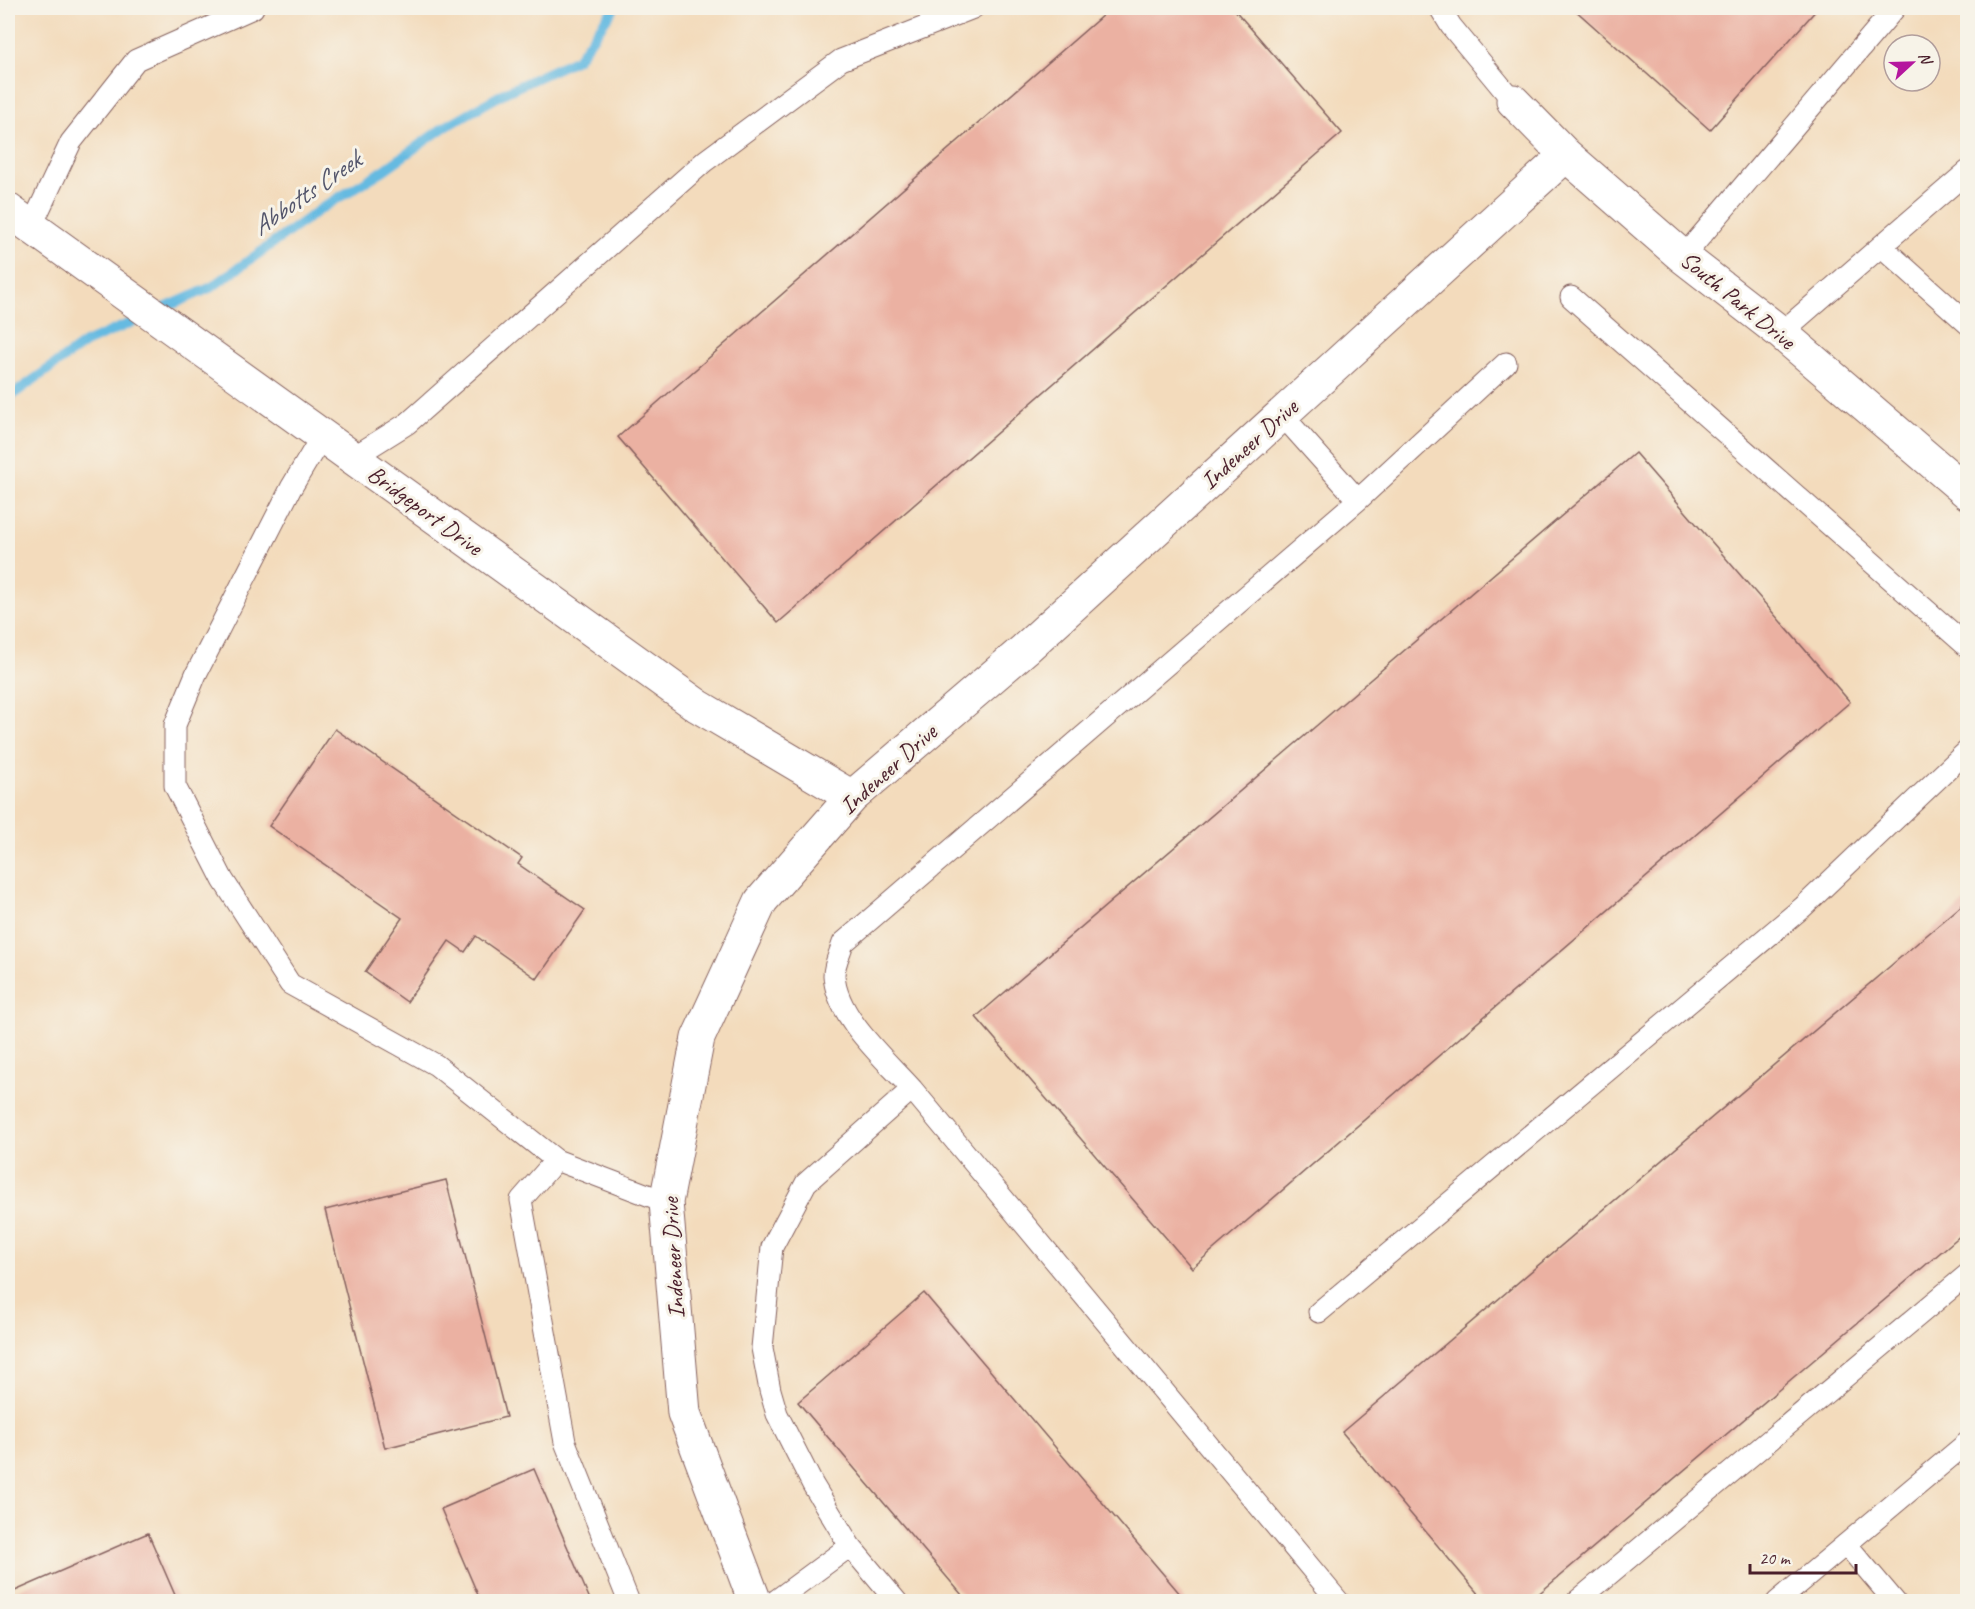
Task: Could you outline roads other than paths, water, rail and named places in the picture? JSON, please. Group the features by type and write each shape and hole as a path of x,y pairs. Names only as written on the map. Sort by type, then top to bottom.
{"street":[{"name":"South Park Drive","path":"1514,101 1566,155 1683,257 1781,333 1968,493"},
{"name":"Indeneer Drive","path":"755,1602 684,1413 666,1202 698,1038 761,901 852,797 1025,649 1566,155"},
{"name":"Bridgeport Drive","path":"19,218 698,706 852,797"}],"lane":[{"path":"19,218 71,142 136,60 253,8"},
{"path":"352,458 408,423 705,161 841,60 973,8"},
{"path":"1440,8 1451,26 1514,101"},
{"path":"1683,257 1895,8"},
{"path":"1781,333 1968,171"},
{"path":"1881,246 1968,324"},
{"path":"1571,297 1968,647"},
{"path":"1339,1602 912,1089 847,1015 835,985 834,972 843,943 1358,500 1506,363"},
{"path":"1281,415 1358,500"},
{"path":"322,436 291,488 196,674 175,726 175,786 223,880 290,984 436,1065 556,1160 666,1202"},
{"path":"1318,1312 1803,907 1968,750"},
{"path":"897,1602 850,1546 813,1485 777,1414 762,1348 772,1247 806,1183 912,1089"},
{"path":"556,1160 521,1200 565,1442 629,1602"},
{"path":"1576,1602 1968,1274"},
{"path":"1777,1602 1968,1442"},
{"path":"1846,1544 1895,1602"},
{"path":"774,1602 850,1546"}],"waterway":[{"name":"Abbotts Creek","path":"8,398 85,343 212,287 322,208 384,170 443,128 506,92 577,59 614,8"}]}
